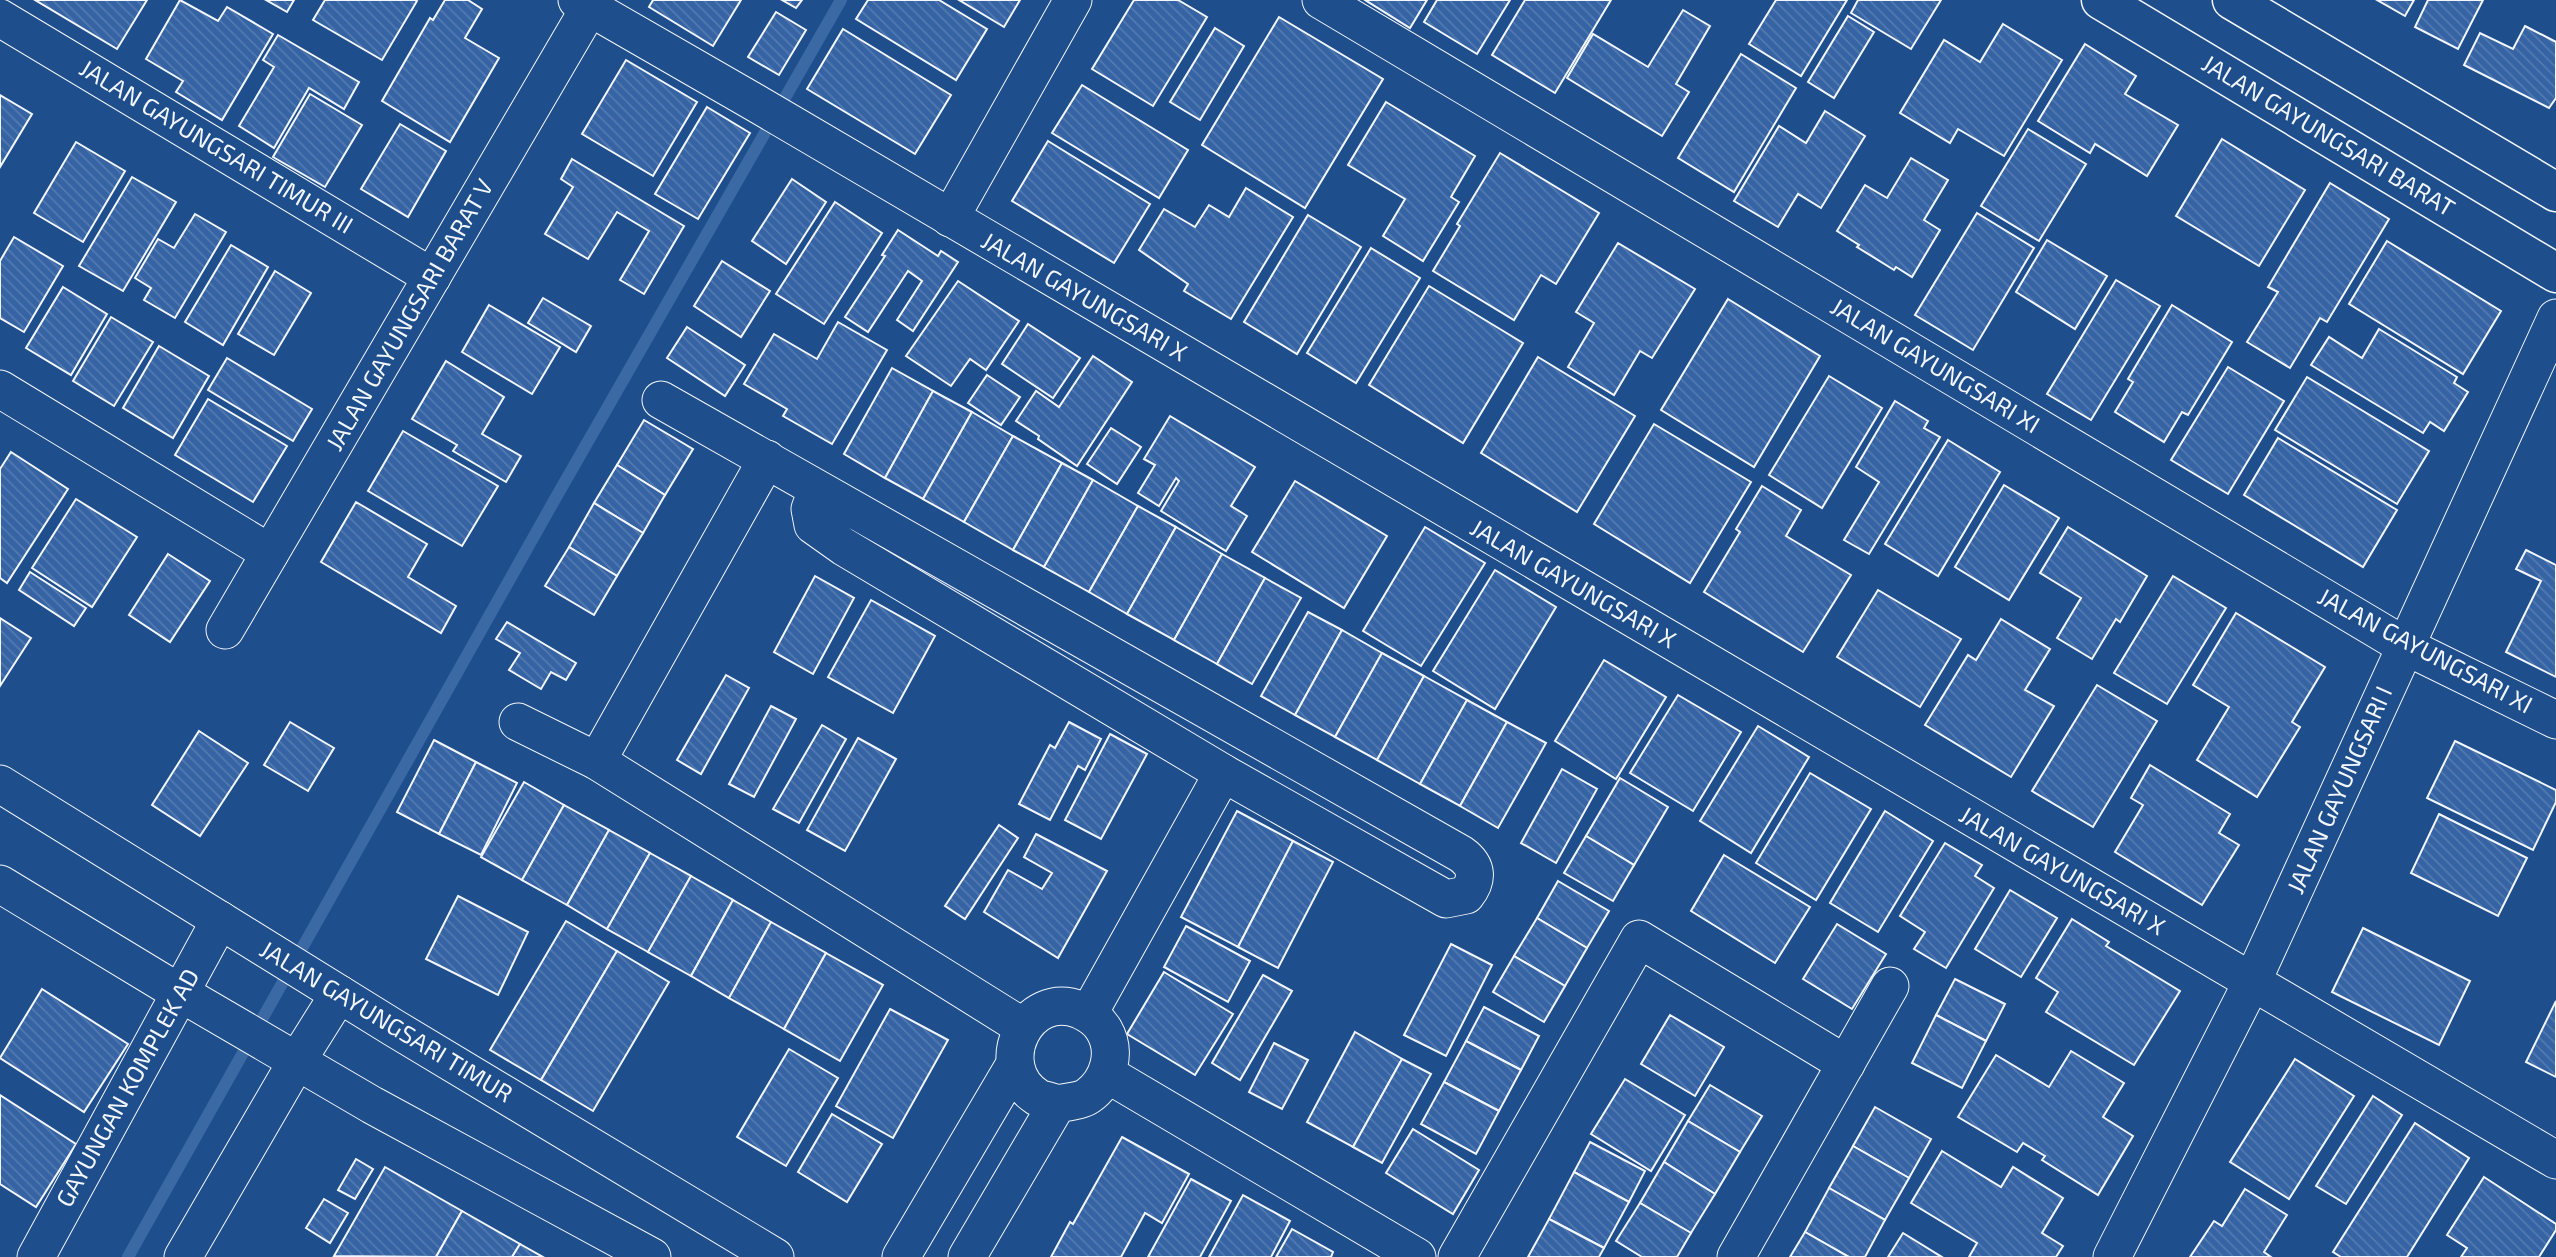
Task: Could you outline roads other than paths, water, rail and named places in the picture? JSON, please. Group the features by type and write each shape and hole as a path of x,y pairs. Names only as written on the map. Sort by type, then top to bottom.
{"street":[{"path":"950,218 1073,0"},
{"name":"JALAN GAYUNGSARI XI","path":"1321,0 2405,646 2556,720"},
{"name":"JALAN GAYUNGSARI BARAT","path":"2101,0 2556,273"},
{"path":"2232,0 2556,192"},
{"name":"JALAN GAYUNGSARI X","path":"587,3 812,138 2556,1160"},
{"name":"JALAN GAYUNGSARI BARAT V","path":"225,630 432,276 587,3"},
{"name":"JALAN GAYUNGSARI TIMUR III","path":"0,18 432,276"},
{"name":"JALAN GAYUNGSARI I","path":"2112,1257 2252,982 2556,318"},
{"path":"0,389 270,553"},
{"path":"661,400 1461,854 1474,866 1476,876 1473,887 1466,895 1446,899 1223,773 844,547 813,525 810,509 817,490"},
{"path":"597,761 767,459"},
{"path":"518,722 597,761 1023,1027"},
{"path":"1089,1013 1223,773"},
{"name":"JALAN GAYUNGSARI TIMUR","path":"0,784 328,987 775,1257"},
{"path":"0,884 372,1105 652,1257"},
{"name":"GAYUNGAN KOMPLEK AD","path":"36,1257 194,1001 234,929"},
{"path":"1457,1257 1639,939 1846,1064"},
{"path":"1736,1257 1891,986"},
{"path":"183,1257 286,1054 328,987"},
{"path":"1072,1006 1089,1013 1104,1030 1111,1051 1107,1074 1087,1097 1057,1104 1037,1097 1023,1083 1015,1064 1015,1044 1023,1027 1036,1013 1053,1007 1072,1006"},
{"path":"901,1257 1015,1064"},
{"path":"1107,1074 1418,1257"},
{"path":"967,1257 1057,1104"}],"waterway":[{"path":"128,1257 555,499 841,0"}]}
